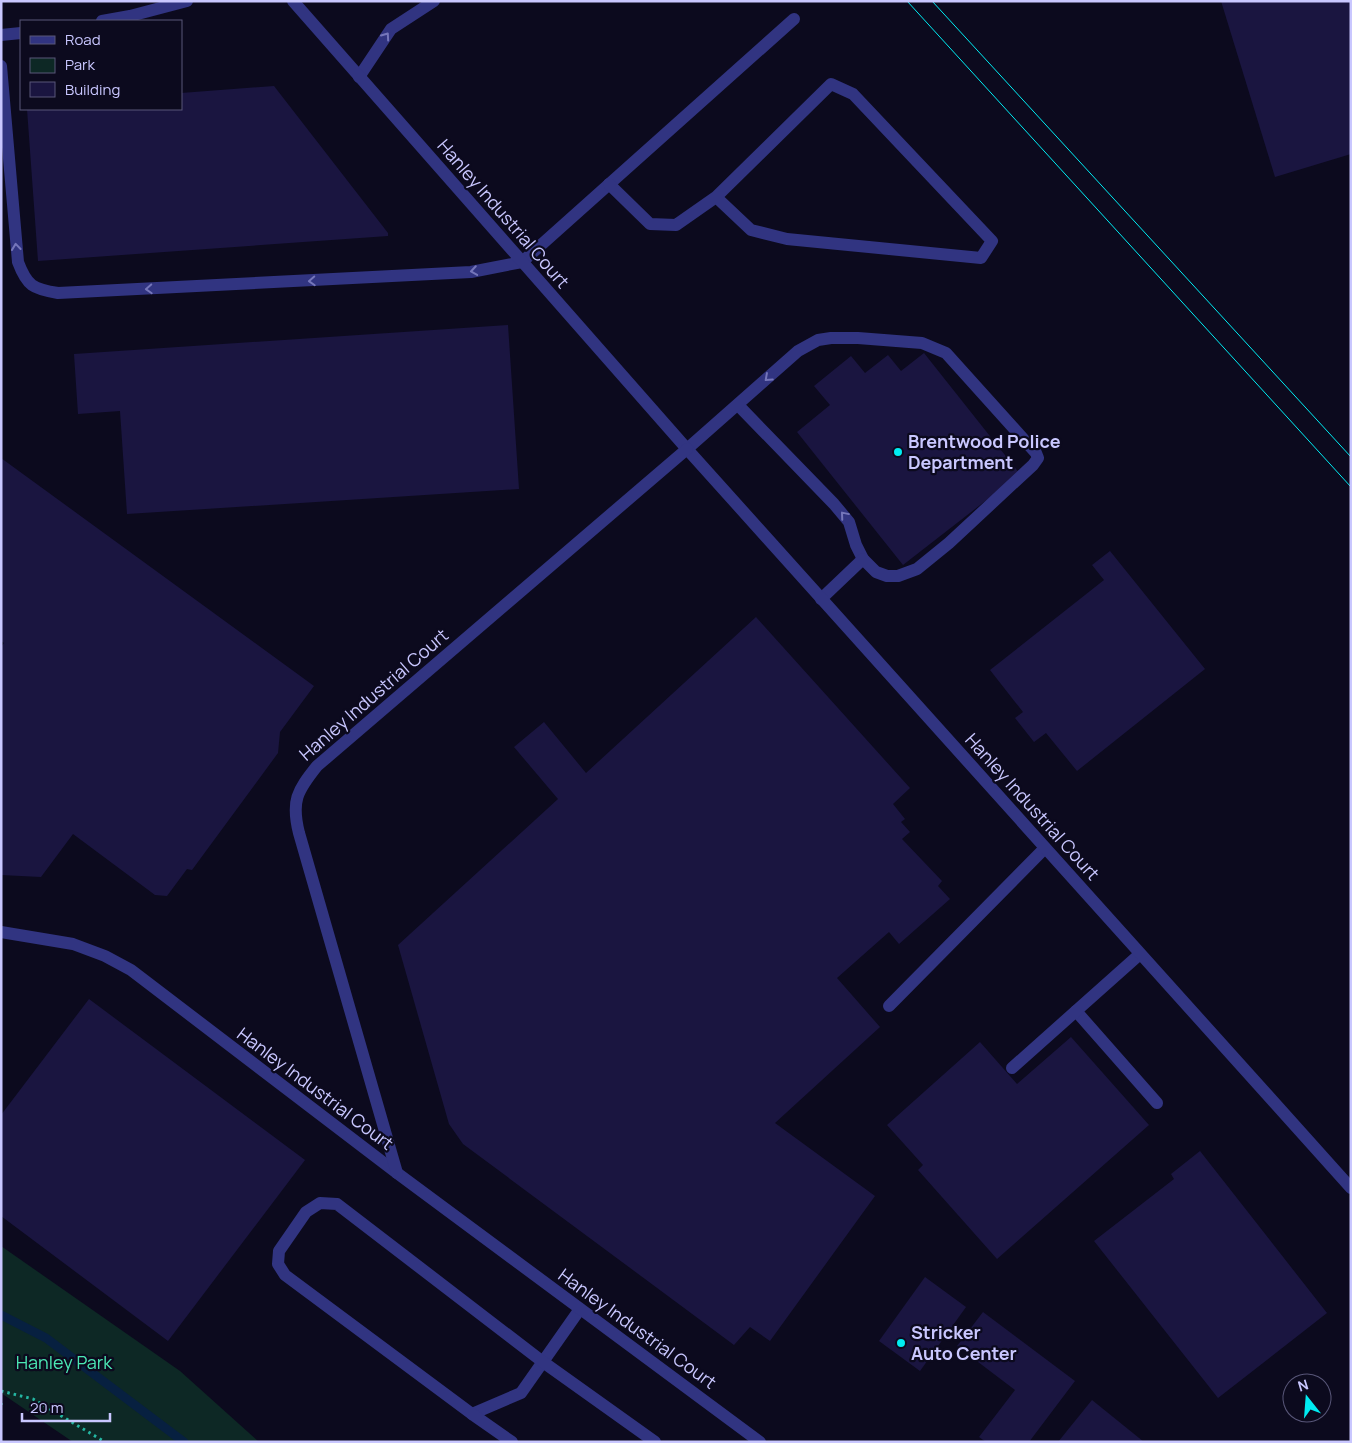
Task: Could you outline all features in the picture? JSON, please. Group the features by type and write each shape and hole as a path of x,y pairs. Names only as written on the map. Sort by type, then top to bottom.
{"street":[{"path":"108,20 187,1"},
{"name":"Hanley Industrial Court","path":"293,1 687,449 1351,1188"},
{"path":"359,77 391,29 434,1"},
{"path":"1,66 18,262 27,282 44,291 58,293 471,272 522,262 794,19"},
{"path":"1,35 20,33"},
{"path":"609,184 650,224 676,225 716,198 831,84 853,94 992,241 981,258 787,238 751,230 716,198"},
{"path":"687,449 798,351 818,340 858,338 922,343 946,353 1036,453 1038,458 1033,465 950,543 917,569 898,576 887,576 876,572 863,559 856,545 849,522 834,504 738,405"},
{"name":"Hanley Industrial Court","path":"397,1173 299,833 295,815 296,800 303,784 317,766 687,449"},
{"path":"821,599 863,559"},
{"path":"889,1006 1045,848"},
{"name":"Hanley Industrial Court","path":"1,932 73,944 105,956 131,970 397,1173 760,1442"},
{"path":"1012,1068 1140,954"},
{"path":"1076,1011 1157,1103"},
{"path":"512,1442 285,1275 278,1264 279,1250 306,1212 320,1203 338,1204 543,1362 655,1442"},
{"path":"472,1414 521,1393 580,1309"}],"path":[{"path":"1,1391 33,1399 105,1442"}],"green space":[{"name":"Hanley Park","path":"1,1246 180,1371 259,1442 73,1442 1,1393"}],"building":[{"path":"1221,1 1351,1 1351,154 1275,177"},
{"path":"274,86 388,233 388,236 38,261 27,110 182,110 182,93"},
{"path":"508,325 519,489 127,514 120,411 78,414 74,354"},
{"path":"924,353 1020,474 903,565 797,432 830,405 814,386 851,356 865,373 888,355 901,371"},
{"path":"1,458 314,686 280,732 278,753 192,870 187,869 167,896 155,895 73,834 41,877 1,875 1,647 4,643 1,641"},
{"path":"1110,551 1205,669 1077,771 1046,733 1034,742 1015,718 1023,712 990,670 1104,580 1092,565"},
{"path":"756,617 910,788 893,804 905,819 901,822 910,832 902,839 942,881 938,886 950,899 899,944 889,932 837,978 880,1027 775,1123 875,1196 770,1341 750,1327 734,1345 463,1144 449,1124 398,945 558,799 514,747 544,722 586,773"},
{"path":"89,999 305,1160 168,1341 1,1216 1,1115"},
{"path":"1071,1037 1149,1125 997,1259 918,1170 923,1165 887,1125 980,1042 1017,1084"},
{"path":"1200,1151 1327,1313 1218,1398 1094,1241 1174,1179 1171,1174"},
{"path":"925,1277 966,1307 920,1371 879,1341"},
{"path":"983,1312 1075,1381 1029,1442 986,1442 979,1437 1015,1390 957,1346"},
{"path":"1092,1400 1144,1442 1058,1442"}],"waterway":[{"path":"1,1315 46,1338 184,1442"}],"tram line":[{"path":"907,1 1351,487"},
{"path":"932,1 1351,457"}],"place":[{"name":"Brentwood Police Department","path":"898,452"},
{"name":"Stricker Auto Center","path":"901,1343"}]}
